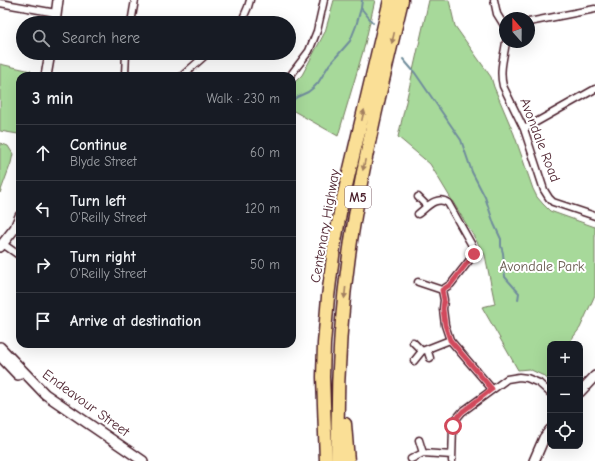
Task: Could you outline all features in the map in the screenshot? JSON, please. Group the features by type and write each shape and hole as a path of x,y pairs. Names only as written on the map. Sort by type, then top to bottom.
{"highway":[{"name":"Centenary Highway","path":"326,461 323,377 328,297 338,225 390,0"},
{"name":"Centenary Highway","path":"338,461 337,416 339,354 354,218 369,141 402,0"},
{"path":"318,461 317,411 319,358 324,344"},
{"path":"338,398 344,406 348,461"}],"main road":[{"path":"56,16 58,0"},
{"path":"47,72 49,60"},
{"path":"1,246 16,226"},
{"name":"Endeavour Street","path":"0,346 45,394 142,461"},
{"name":"Endeavour Street","path":"0,356 41,399 132,461"},
{"path":"583,389 595,376"},
{"path":"534,461 547,434"}],"street":[{"path":"132,16 135,0"},
{"path":"244,16 250,0"},
{"path":"293,72 309,50 317,31 324,0"},
{"path":"494,0 499,17"},
{"path":"0,3 56,13"},
{"path":"535,21 595,9"},
{"name":"Avondale Road","path":"505,48 501,71 503,86 524,129 544,190 549,198 560,204 595,216"},
{"path":"125,72 126,60"},
{"path":"187,72 200,60"},
{"path":"524,129 595,89"},
{"path":"418,197 427,206"},
{"path":"418,214 434,201 440,199 448,203 474,249 474,254 451,284 442,290"},
{"path":"1,246 16,254"},
{"path":"418,282 442,290"},
{"path":"442,290 445,325 450,340 492,389"},
{"path":"414,361 425,350 450,340"},
{"path":"413,342 425,350 430,358"},
{"path":"411,459 423,453 452,458 453,426 457,418 462,412 507,379 518,377 527,378 539,383 547,390"},
{"path":"419,440 423,453"}],"green space":[{"path":"334,0 375,0 364,48 338,136 296,112 296,81 302,75 325,32"},
{"name":"Avondale Park","path":"429,0 449,0 455,26 491,77 537,197 550,211 595,227 595,295 580,328 570,341 547,341 547,378 529,369 518,370 482,307 495,304 485,255 430,164 398,137"},
{"path":"0,64 31,71 16,72 16,134 0,131"},
{"path":"0,143 8,146 13,154 0,193"}],"waterway":[{"path":"296,98 308,92 318,83 329,65 350,41 356,26 362,0"},
{"path":"361,8 373,23"},
{"path":"403,59 415,73 461,140 472,172 485,197 494,224 501,239 505,277 519,293 518,300"}],"route":[{"path":"453,426 462,412 492,389 450,340 445,325 442,290 451,284 474,254"}]}
